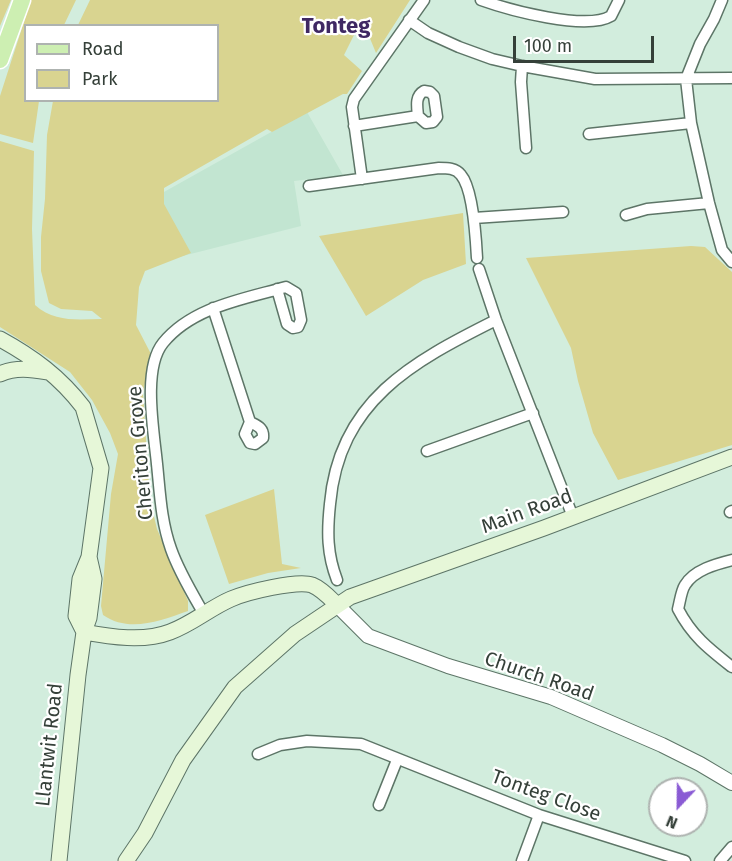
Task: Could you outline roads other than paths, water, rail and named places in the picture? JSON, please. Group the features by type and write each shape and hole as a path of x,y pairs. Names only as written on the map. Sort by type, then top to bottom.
{"main road":[{"path":"0,60 22,0"},
{"path":"0,339 24,352 53,373"},
{"path":"0,374 28,369 53,373"},
{"name":"Llantwit Road","path":"53,373 83,407 101,468 89,556 80,579 76,616 84,633 60,861"},
{"name":"Main Road","path":"126,861 146,833 183,760 235,687 295,634 337,605 350,597 573,518 732,457"},
{"path":"84,633 122,637 171,632 232,598 291,585 310,584 322,591 337,605"}],"street":[{"path":"362,179 352,107 354,99 424,0"},
{"path":"481,0 529,14 596,22 611,16 619,0"},
{"path":"722,0 686,79 691,123 709,203 722,250 732,262"},
{"path":"409,20 428,33 459,47 492,59 522,66 595,79 732,78"},
{"path":"522,66 526,147"},
{"path":"354,126 418,116"},
{"path":"589,134 691,123"},
{"path":"309,186 440,168 456,170 462,175 474,218 478,263 495,320 573,518"},
{"path":"626,215 647,209 709,203"},
{"path":"474,218 563,212"},
{"name":"Cheriton Grove","path":"204,614 175,561 163,521 151,396 154,366 162,344 186,323 213,308 277,289"},
{"path":"213,308 250,422"},
{"path":"337,580 328,550 327,532 331,494 336,466 349,434 362,412 384,388 432,353 495,320"},
{"path":"427,451 533,413"},
{"path":"731,665 702,643 687,627 678,609 684,585 693,576 710,566 732,560"},
{"name":"Church Road","path":"337,605 368,636 448,666 550,697 662,745 732,783"},
{"name":"Tonteg Close","path":"258,754 280,745 307,741 361,744 539,815 653,857 685,861"},
{"path":"379,805 397,760"},
{"path":"522,861 539,815"},
{"path":"720,861 732,847"}],"district":[{"name":"Tonteg","path":"336,27"}]}
